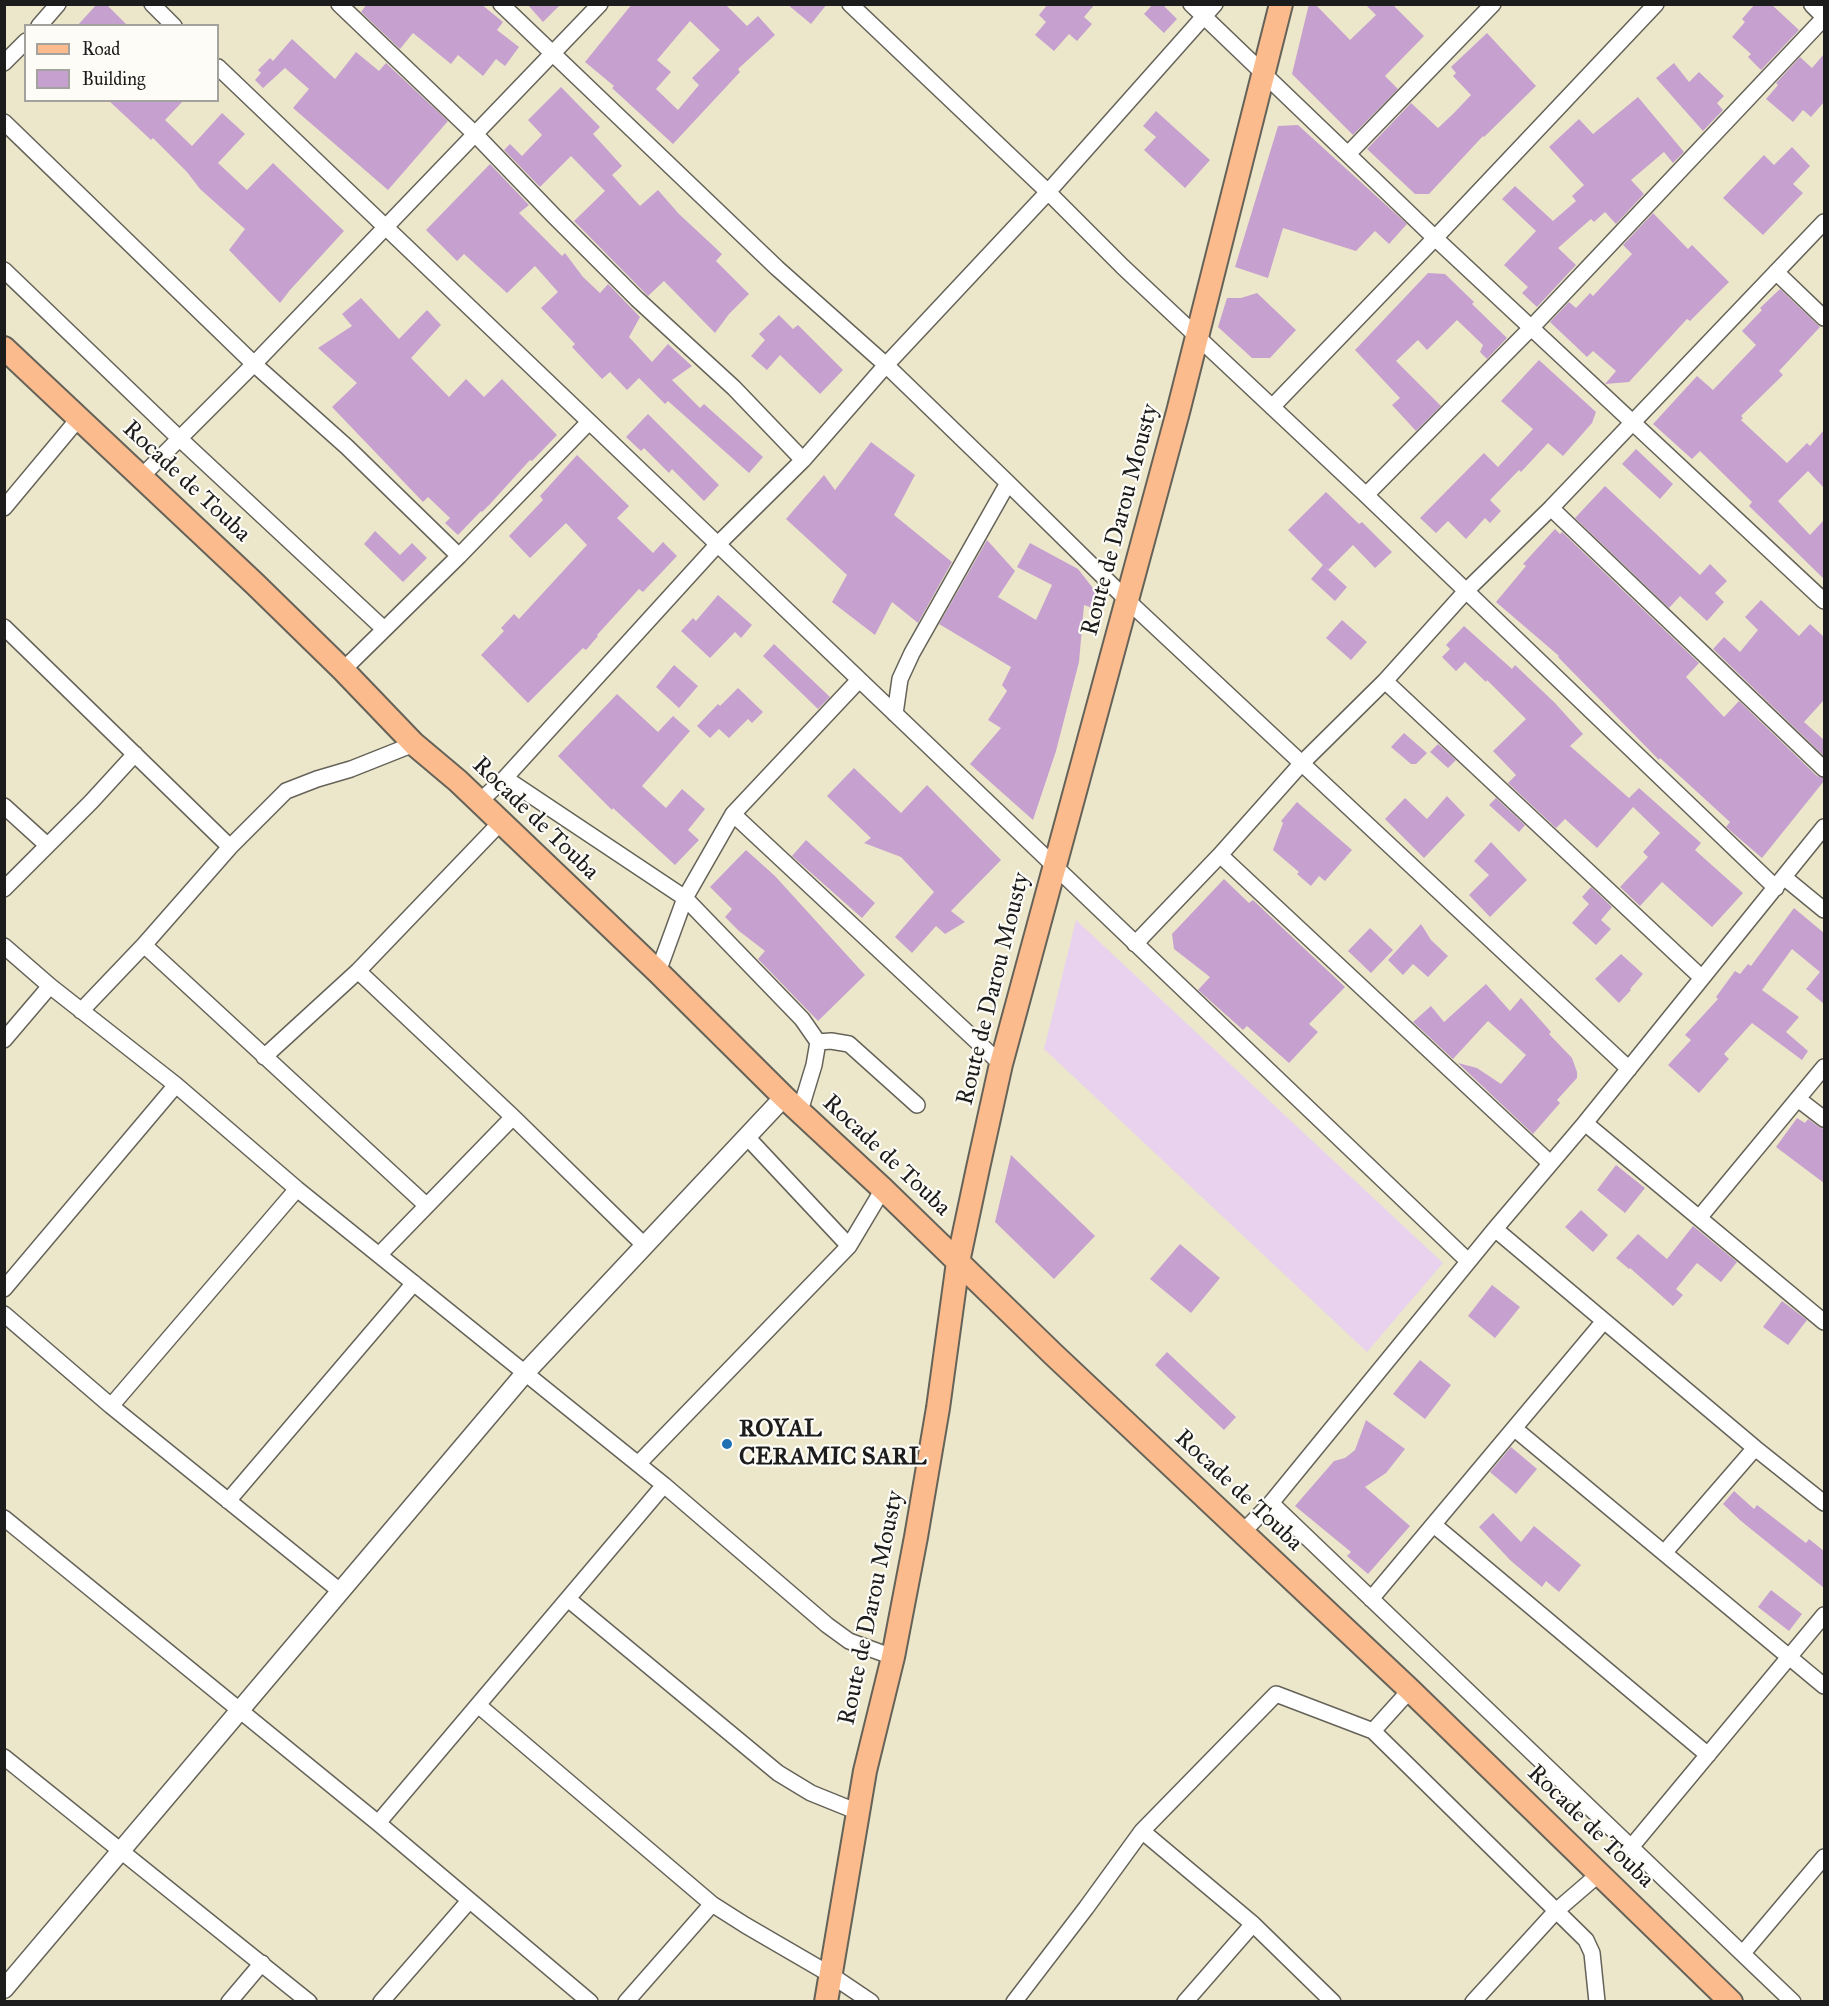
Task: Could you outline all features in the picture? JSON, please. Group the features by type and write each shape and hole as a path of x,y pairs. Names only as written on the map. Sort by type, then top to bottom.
{"main road":[{"name":"Route de Darou Mousty","path":"826,2001 865,1771 892,1657 936,1419 958,1262 1001,1064 1128,601 1281,4"},
{"name":"Rocade de Touba","path":"4,348 343,670 414,744 458,781 792,1104 1410,1690 1731,2001"}],"street":[{"path":"41,24 58,4"},
{"path":"152,4 172,24"},
{"path":"339,4 476,135 638,299 734,388 803,460"},
{"path":"501,4 777,268 886,365 1128,601 1629,1068"},
{"path":"141,477 254,364 600,4"},
{"path":"850,4 1466,591 1781,883 1824,909"},
{"path":"1191,4 1435,238 1824,601"},
{"path":"479,802 505,778 717,544 803,460 886,365 1048,192 1215,4"},
{"path":"1348,154 1493,4"},
{"path":"1272,407 1656,4"},
{"path":"1366,495 1532,327 1824,16 1813,4"},
{"path":"4,63 24,42"},
{"path":"219,68 1468,1261"},
{"path":"4,122 254,364 347,447 459,556"},
{"path":"1135,944 1220,855 1301,764 1385,681 1466,591 1551,508 1824,222"},
{"path":"4,270 180,439 384,629"},
{"path":"1776,273 1824,318"},
{"path":"4,508 79,418"},
{"path":"343,670 459,556 589,422"},
{"path":"895,714 900,679 912,653 1008,483"},
{"path":"1551,508 1824,769"},
{"path":"4,627 230,847"},
{"path":"658,972 685,898 733,814 859,680"},
{"path":"1385,681 1702,978"},
{"path":"81,1011 144,945 230,847 286,791 414,744"},
{"path":"4,889 91,802 135,754"},
{"path":"4,1989 526,1372 747,1137 792,1104 814,1065 818,1042 802,1019 685,898 505,778"},
{"path":"4,806 47,845"},
{"path":"733,814 1001,1064"},
{"path":"264,1057 358,971 500,823"},
{"path":"1242,1533 1271,1503 1468,1261 1586,1123 1824,827"},
{"path":"1220,855 1550,1163"},
{"path":"144,945 426,1205"},
{"path":"4,946 50,986 176,1085 297,1189 664,1485 827,1625 849,1641 892,1657"},
{"path":"358,971 513,1117 644,1245"},
{"path":"4,1040 50,986"},
{"path":"818,1042 831,1041 849,1044 917,1105"},
{"path":"1699,1218 1824,1067"},
{"path":"4,1289 176,1085"},
{"path":"1798,1099 1824,1119"},
{"path":"379,1255 513,1117"},
{"path":"1586,1123 1824,1322"},
{"path":"747,1137 849,1246"},
{"path":"111,1406 297,1189"},
{"path":"638,1464 849,1246 884,1189"},
{"path":"1495,1229 1755,1448 1824,1503"},
{"path":"228,1502 414,1283"},
{"path":"4,1314 111,1406 340,1591"},
{"path":"1371,1599 1604,1322"},
{"path":"1515,1429 1824,1686"},
{"path":"1664,1553 1755,1448"},
{"path":"378,1823 664,1485"},
{"path":"1271,1503 1793,2001"},
{"path":"4,1518 378,1823 590,2001"},
{"path":"1434,1525 1708,1755"},
{"path":"568,1599 778,1773 812,1793 858,1812"},
{"path":"1632,1846 1824,1615"},
{"path":"1373,1731 1410,1690"},
{"path":"1014,2001 1142,1831 1276,1694 1373,1731 1586,1940 1592,1953 1597,2001"},
{"path":"478,1705 712,1904 871,2001"},
{"path":"4,1757 309,2001"},
{"path":"1142,1831 1253,1924 1333,2001"},
{"path":"1743,1953 1824,1857"},
{"path":"1473,2001 1556,1911 1599,1874"},
{"path":"381,2001 469,1900"},
{"path":"626,2001 712,1904"},
{"path":"1185,2001 1253,1924"},
{"path":"229,2001 262,1963"}],"shaded area":[{"path":"1076,920 1443,1263 1367,1352 1044,1049"}],"building":[{"path":"97,4 106,4 126,24 79,24"},
{"path":"367,4 481,4 503,22 497,30 519,47 505,66 496,59 483,76 458,55 451,64 413,33 400,49 361,12"},
{"path":"527,4 561,4 543,22"},
{"path":"632,4 725,4 747,26 758,16 775,35 738,69 740,72 673,144 612,88 614,86 585,62","holes":["690,21 720,50 692,78 699,85 678,110 656,89 671,72 657,60"]},
{"path":"787,4 827,4 811,24"},
{"path":"1048,4 1095,4 1084,17 1092,24 1077,41 1069,34 1054,51 1035,35 1046,22 1039,15"},
{"path":"1153,4 1162,4 1177,19 1164,33 1144,14"},
{"path":"1309,4 1315,4 1350,40 1376,15 1365,4 1392,4 1424,36 1385,76 1398,89 1353,135 1292,74"},
{"path":"1755,4 1771,4 1799,30 1761,70 1748,57 1751,54 1732,37 1745,22 1742,19"},
{"path":"1487,33 1536,86 1483,136 1429,194 1415,194 1367,149 1411,103 1438,128 1454,113 1471,95 1453,76 1456,73 1451,67"},
{"path":"292,39 335,79 356,52 379,71 386,63 448,121 388,190 293,108 309,89 285,68 263,88 255,80 261,73 258,70 270,58 273,61"},
{"path":"1824,54 1824,102 1811,117 1803,110 1793,122 1766,99 1778,85 1776,83 1800,57 1812,68"},
{"path":"1674,63 1689,82 1699,72 1724,96 1717,103 1723,110 1703,131 1656,78"},
{"path":"561,87 600,127 593,134 622,166 612,175 640,206 658,190 679,214 722,254 716,261 749,294 729,314 715,333 664,281 648,296 574,221 605,191 571,156 540,187 504,150 510,144 522,156 542,135 528,120"},
{"path":"1638,97 1684,152 1673,163 1664,152 1631,180 1644,194 1616,224 1605,212 1594,222 1591,219 1558,248 1576,265 1537,307 1522,293 1528,287 1504,265 1536,231 1502,199 1515,186 1553,221 1576,201 1572,196 1584,185 1549,147 1579,119 1593,134"},
{"path":"110,102 182,102 165,120 192,146 222,113 245,134 218,163 247,190 273,163 344,231 280,303 229,250 245,229 200,189 187,172 153,138 151,140"},
{"path":"1156,111 1210,160 1185,188 1144,150 1156,137 1143,126"},
{"path":"1298,125 1407,224 1389,244 1375,231 1356,251 1283,228 1268,278 1235,267 1278,126"},
{"path":"1792,147 1810,166 1793,184 1803,193 1763,235 1723,198 1764,155 1774,165"},
{"path":"490,164 529,205 519,213 562,256 565,253 583,277 600,293 608,284 640,317 629,337 652,362 668,344 692,366 672,380 700,408 704,404 763,457 749,473 668,401 665,404 639,378 627,390 610,372 602,379 572,347 575,344 541,308 558,292 535,266 507,293 464,254 457,261 426,230"},
{"path":"1653,213 1688,249 1692,245 1729,282 1690,321 1687,319 1629,382 1605,384 1616,371 1593,351 1587,357 1550,322 1569,302 1576,308 1590,293 1593,296 1632,254 1623,245"},
{"path":"1428,273 1445,274 1507,338 1487,359 1480,352 1483,345 1457,320 1427,350 1418,340 1396,361 1441,406 1416,431 1392,405 1400,398 1355,350"},
{"path":"1780,289 1820,327 1779,371 1783,375 1741,416 1743,418 1741,420 1787,463 1807,443 1810,446 1824,430 1824,488 1808,471 1778,501 1810,535 1824,520 1824,579 1749,506 1752,502 1700,451 1692,459 1653,424 1697,376 1713,390 1756,345 1742,331 1762,310 1760,308"},
{"path":"1257,293 1296,330 1270,358 1252,358 1218,327 1227,298 1241,298"},
{"path":"361,298 399,339 427,310 441,325 411,358 449,397 466,379 484,397 502,379 557,435 458,535 445,523 450,518 428,497 423,502 332,407 357,383 318,348 352,326 342,314"},
{"path":"779,315 793,329 798,325 843,370 820,394 780,355 767,370 751,356 765,340 759,334"},
{"path":"1539,360 1596,412 1592,423 1563,456 1548,443 1521,472 1519,470 1490,500 1501,511 1490,523 1485,518 1466,539 1448,521 1436,533 1420,518 1484,453 1498,467 1533,429 1501,401"},
{"path":"648,414 719,485 704,501 672,469 669,473 644,448 641,451 626,437"},
{"path":"871,442 915,475 894,515 952,562 918,623 892,602 875,635 832,602 847,575 786,519 824,475 835,490"},
{"path":"1636,449 1673,484 1660,499 1622,464"},
{"path":"577,455 629,506 617,518 653,553 663,542 677,556 643,592 639,589 586,650 583,648 528,703 481,655 504,631 501,628 514,614 519,619 587,545 566,523 530,558 509,536 543,500 540,496"},
{"path":"1605,486 1700,575 1710,564 1727,581 1715,593 1724,602 1707,621 1680,596 1669,608 1575,518"},
{"path":"1326,492 1359,524 1362,522 1392,552 1375,568 1353,545 1328,570 1288,530"},
{"path":"1555,529 1560,534 1562,532 1699,663 1686,677 1724,717 1739,701 1817,776 1824,778 1824,781 1762,858 1726,827 1730,822 1660,758 1659,760 1559,656 1496,602 1526,566 1523,564"},
{"path":"375,531 400,555 412,543 427,558 403,582 364,544"},
{"path":"987,540 1015,571 998,597 1036,620 1052,585 1017,567 1030,543 1078,569 1096,592 1095,609 1084,605 1079,662 1056,751 1033,820 970,764 1001,728 988,720 1007,691 1002,685 1011,667 939,624"},
{"path":"1323,565 1347,587 1335,601 1311,579"},
{"path":"718,595 752,625 741,638 735,632 710,658 681,631 693,618 696,621"},
{"path":"1761,600 1799,636 1810,624 1824,637 1824,700 1804,722 1824,740 1824,756 1713,649 1724,637 1740,652 1758,630 1745,617"},
{"path":"1342,620 1367,642 1351,660 1326,638"},
{"path":"1464,626 1512,669 1515,665 1555,703 1583,734 1570,746 1629,798 1639,788 1701,843 1695,850 1743,893 1712,927 1662,882 1640,906 1620,887 1648,857 1643,852 1660,833 1633,807 1597,848 1565,819 1556,828 1508,783 1516,775 1493,751 1526,719 1487,680 1486,682 1465,662 1456,671 1442,657 1450,649 1446,645"},
{"path":"774,644 830,697 818,709 763,656"},
{"path":"674,665 698,686 679,708 656,687"},
{"path":"738,688 763,712 752,723 748,719 729,738 719,729 710,738 697,726 718,704 720,706"},
{"path":"617,694 658,732 673,716 690,731 642,786 666,808 682,789 705,809 688,830 699,840 675,865 613,808 612,810 558,756"},
{"path":"1404,733 1427,753 1416,764 1411,764 1391,747"},
{"path":"1438,744 1456,760 1448,768 1430,752"},
{"path":"854,768 901,813 927,785 1001,860 951,911 965,922 945,934 936,926 912,953 895,937 934,892 901,857 864,843 871,838 827,796"},
{"path":"1447,796 1465,815 1424,858 1385,819 1405,798 1427,819"},
{"path":"1496,798 1525,825 1519,832 1489,805"},
{"path":"1297,802 1352,850 1325,881 1319,876 1311,886 1297,874 1299,872 1273,850 1283,823 1281,821"},
{"path":"806,840 875,903 862,918 792,856"},
{"path":"1491,842 1527,880 1490,917 1469,895 1489,875 1474,861"},
{"path":"746,850 775,876 865,975 818,1021 758,959 765,951 725,917 732,909 710,887"},
{"path":"1224,879 1249,903 1253,900 1345,987 1309,1024 1318,1032 1289,1063 1247,1026 1243,1030 1198,990 1210,977 1174,949 1172,934"},
{"path":"1591,887 1612,907 1601,920 1611,929 1596,945 1572,923 1589,904 1582,897"},
{"path":"1794,908 1824,933 1824,1004 1806,989 1820,972 1792,949 1762,990 1799,1017 1786,1032 1808,1051 1802,1060 1752,1023 1724,1054 1729,1059 1699,1093 1668,1065 1691,1040 1685,1035 1718,999 1716,997 1735,971 1740,974 1748,964 1751,966"},
{"path":"1421,924 1431,940 1448,956 1428,977 1413,964 1403,975 1388,960"},
{"path":"1370,928 1393,950 1371,973 1348,951"},
{"path":"1621,954 1643,974 1619,1003 1595,979"},
{"path":"1486,984 1510,1011 1521,998 1551,1032 1549,1034 1572,1058 1577,1072 1577,1078 1557,1100 1560,1103 1533,1134 1458,1063 1477,1068 1501,1084 1526,1055 1488,1021 1453,1059 1413,1022 1431,1006 1444,1022"},
{"path":"1797,1118 1805,1123 1808,1119 1824,1129 1824,1183 1776,1147"},
{"path":"1011,1155 1095,1236 1054,1279 995,1222"},
{"path":"1616,1165 1645,1188 1625,1213 1597,1190"},
{"path":"1581,1210 1608,1235 1593,1252 1565,1227"},
{"path":"1693,1226 1737,1262 1721,1282 1697,1263 1676,1289 1683,1295 1673,1306 1616,1258 1638,1234 1667,1259"},
{"path":"1180,1244 1220,1278 1191,1313 1150,1279"},
{"path":"1492,1285 1520,1307 1495,1338 1468,1316"},
{"path":"1782,1301 1807,1320 1788,1345 1763,1327"},
{"path":"1167,1352 1236,1417 1224,1430 1155,1365"},
{"path":"1420,1360 1451,1385 1425,1419 1393,1394"},
{"path":"1366,1420 1405,1449 1386,1473 1365,1487 1410,1526 1368,1574 1347,1556 1351,1552 1295,1506 1334,1461 1345,1458 1355,1450"},
{"path":"1511,1447 1537,1469 1516,1494 1490,1472"},
{"path":"1734,1491 1754,1509 1757,1505 1806,1543 1809,1539 1824,1551 1824,1588 1723,1504"},
{"path":"1493,1513 1521,1542 1534,1526 1581,1565 1559,1592 1546,1581 1542,1587 1511,1561 1479,1527"},
{"path":"1771,1590 1802,1614 1789,1631 1758,1607"}],"place":[{"name":"ROYAL CERAMIC SARL","path":"727,1444"}]}
